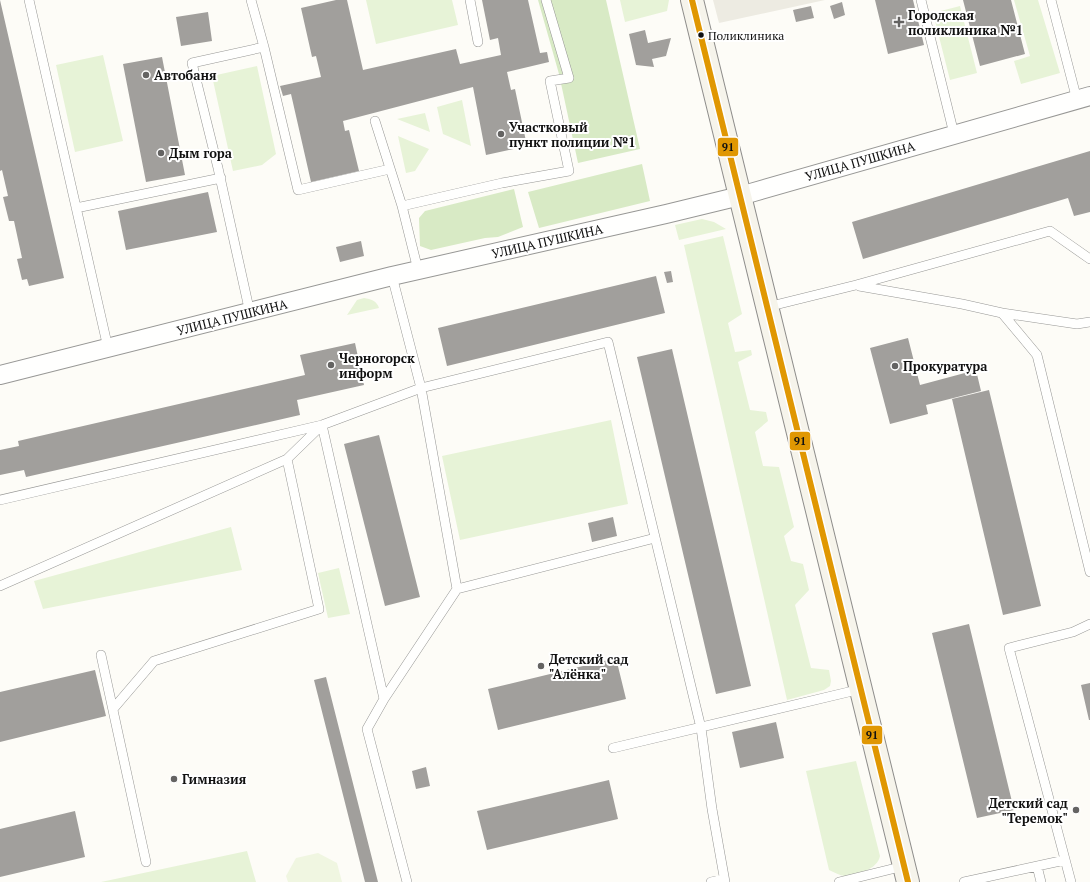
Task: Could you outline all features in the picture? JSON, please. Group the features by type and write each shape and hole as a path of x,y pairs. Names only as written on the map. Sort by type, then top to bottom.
{"main road":[{"path":"692,0 906,874"}],"street":[{"name":"УЛИЦА ПУШКИНА","path":"0,375 392,276 740,196 1083,98"}],"lane":[{"path":"29,0 108,348"},
{"path":"251,0 264,47 298,190 390,169"},
{"path":"470,0 478,42"},
{"path":"402,206 502,183 569,171 550,81 569,78 546,0"},
{"path":"921,0 954,134"},
{"path":"1051,0 1083,98"},
{"path":"250,313 221,178 192,63 264,47"},
{"path":"375,121 402,206 418,270"},
{"path":"76,208 221,178"},
{"path":"767,307 856,286 1050,231 1090,259"},
{"path":"392,276 421,388 458,589"},
{"path":"856,286 962,304 1002,313 1076,324 1090,322"},
{"path":"1002,313 1037,354 1090,572"},
{"path":"0,500 322,425 421,388 608,342 701,728 725,880 711,882"},
{"path":"0,586 286,459 322,425"},
{"path":"322,425 384,699"},
{"path":"113,709 154,661 319,609 286,459"},
{"path":"407,882 367,729 384,699 458,589 655,538"},
{"path":"1071,882 1010,648 1073,632 1090,624"},
{"path":"101,655 146,862"},
{"path":"613,748 861,689"},
{"path":"964,882 1065,860"},
{"path":"1037,866 1041,882"},
{"path":"839,882 906,874"}],"green space":[{"path":"366,0 452,0 458,25 376,44"},
{"path":"538,0 606,0 640,149 578,163 559,74"},
{"path":"620,0 669,0 667,11 625,22"},
{"path":"1014,0 1038,0 1060,73 1021,84 1014,61 1030,56"},
{"path":"960,6 977,73 950,80 933,13"},
{"path":"103,55 123,141 75,152 56,65"},
{"path":"257,66 276,154 262,165 233,171 212,76"},
{"path":"462,100 471,146 443,134 437,107"},
{"path":"425,113 430,132 397,119"},
{"path":"398,136 429,149 415,171 406,173"},
{"path":"642,164 650,201 539,228 528,192"},
{"path":"514,189 523,227 498,237 485,238 431,250 420,246 419,218 425,211"},
{"path":"702,219 714,222 726,229 679,240 675,225"},
{"path":"723,236 742,314 728,323 735,352 751,350 752,355 738,362 750,410 766,412 768,421 755,432 763,466 779,467 794,527 784,536 791,561 803,564 809,590 795,605 811,668 829,670 831,681 830,686 824,690 787,700 684,245"},
{"path":"364,298 373,301 379,308 347,315 357,300"},
{"path":"611,420 628,504 460,540 442,456"},
{"path":"231,527 242,570 43,609 34,581"},
{"path":"339,568 350,614 328,618 318,573"},
{"path":"856,761 880,856 875,865 866,871 854,875 844,876 829,870 806,771"},
{"path":"247,851 256,882 101,882"},
{"path":"318,853 337,863 342,882 288,882 286,876 296,858"}],"shaded area":[{"path":"713,0 825,0 719,23"}],"building":[{"path":"0,0 64,278 29,286 27,279 22,280 17,259 22,258 14,221 9,221 3,197 8,196 2,170 0,171"},
{"path":"336,0 347,0 363,70 456,49 460,64 501,55 498,38 490,40 482,0 528,0 540,53 547,52 549,62 507,72 511,90 515,89 527,146 486,155 473,87 343,121 345,131 349,130 359,171 311,182 291,94 283,96 280,86 321,77 316,56 312,57 301,8"},
{"name":"Городская поликлиника №1","path":"875,0 913,0 924,45 888,54"},
{"path":"963,0 1011,0 1025,54 980,66"},
{"path":"842,2 845,15 834,19 830,6"},
{"path":"811,6 814,18 796,22 793,10"},
{"path":"208,12 212,41 181,46 176,17"},
{"path":"645,30 648,43 671,38 666,56 652,59 654,67 636,65 629,34"},
{"name":"Дым гора","path":"162,57 185,175 146,182 123,64"},
{"path":"1090,151 1090,212 1074,216 1068,198 863,259 852,222"},
{"path":"208,192 217,232 126,250 118,211"},
{"path":"361,241 364,256 340,262 336,247"},
{"path":"671,271 673,282 667,283 664,272"},
{"path":"656,276 665,313 447,366 438,328"},
{"name":"Прокуратура","path":"908,338 920,385 976,370 981,391 926,405 928,414 890,424 870,348"},
{"path":"355,343 364,385 297,400 300,415 26,477 24,470 0,475 0,450 19,446 18,441 305,375 300,355"},
{"path":"672,349 751,686 716,694 637,357"},
{"path":"989,390 1041,606 1003,615 952,399"},
{"path":"379,435 420,597 385,606 344,444"},
{"path":"613,517 617,536 592,542 588,523"},
{"path":"969,624 1014,810 977,818 932,633"},
{"path":"616,658 626,699 498,730 488,689"},
{"path":"95,670 106,716 0,742 0,692"},
{"path":"326,677 378,882 365,882 314,680"},
{"path":"1090,683 1090,720 1089,720 1081,685"},
{"path":"776,722 784,758 740,768 732,732"},
{"path":"426,767 430,786 416,789 412,771"},
{"path":"609,780 618,819 487,850 477,811"},
{"path":"75,811 85,857 0,877 0,829"}],"transit line":[{"name":"91","path":"692,0 908,882"}],"place":[{"name":"Городская поликлиника №1","path":"899,22"},
{"name":"Поликлиника","path":"701,35"},
{"name":"Автобаня","path":"146,75"},
{"name":"Участковый пункт полиции №1","path":"501,134"},
{"name":"Дым гора","path":"161,153"},
{"name":"Черногорск информ","path":"331,365"},
{"name":"Прокуратура","path":"895,366"},
{"name":"Детский сад \"Алёнка\"","path":"541,666"},
{"name":"Гимназия","path":"174,779"},
{"name":"Детский сад \"Теремок\"","path":"1076,810"}]}
